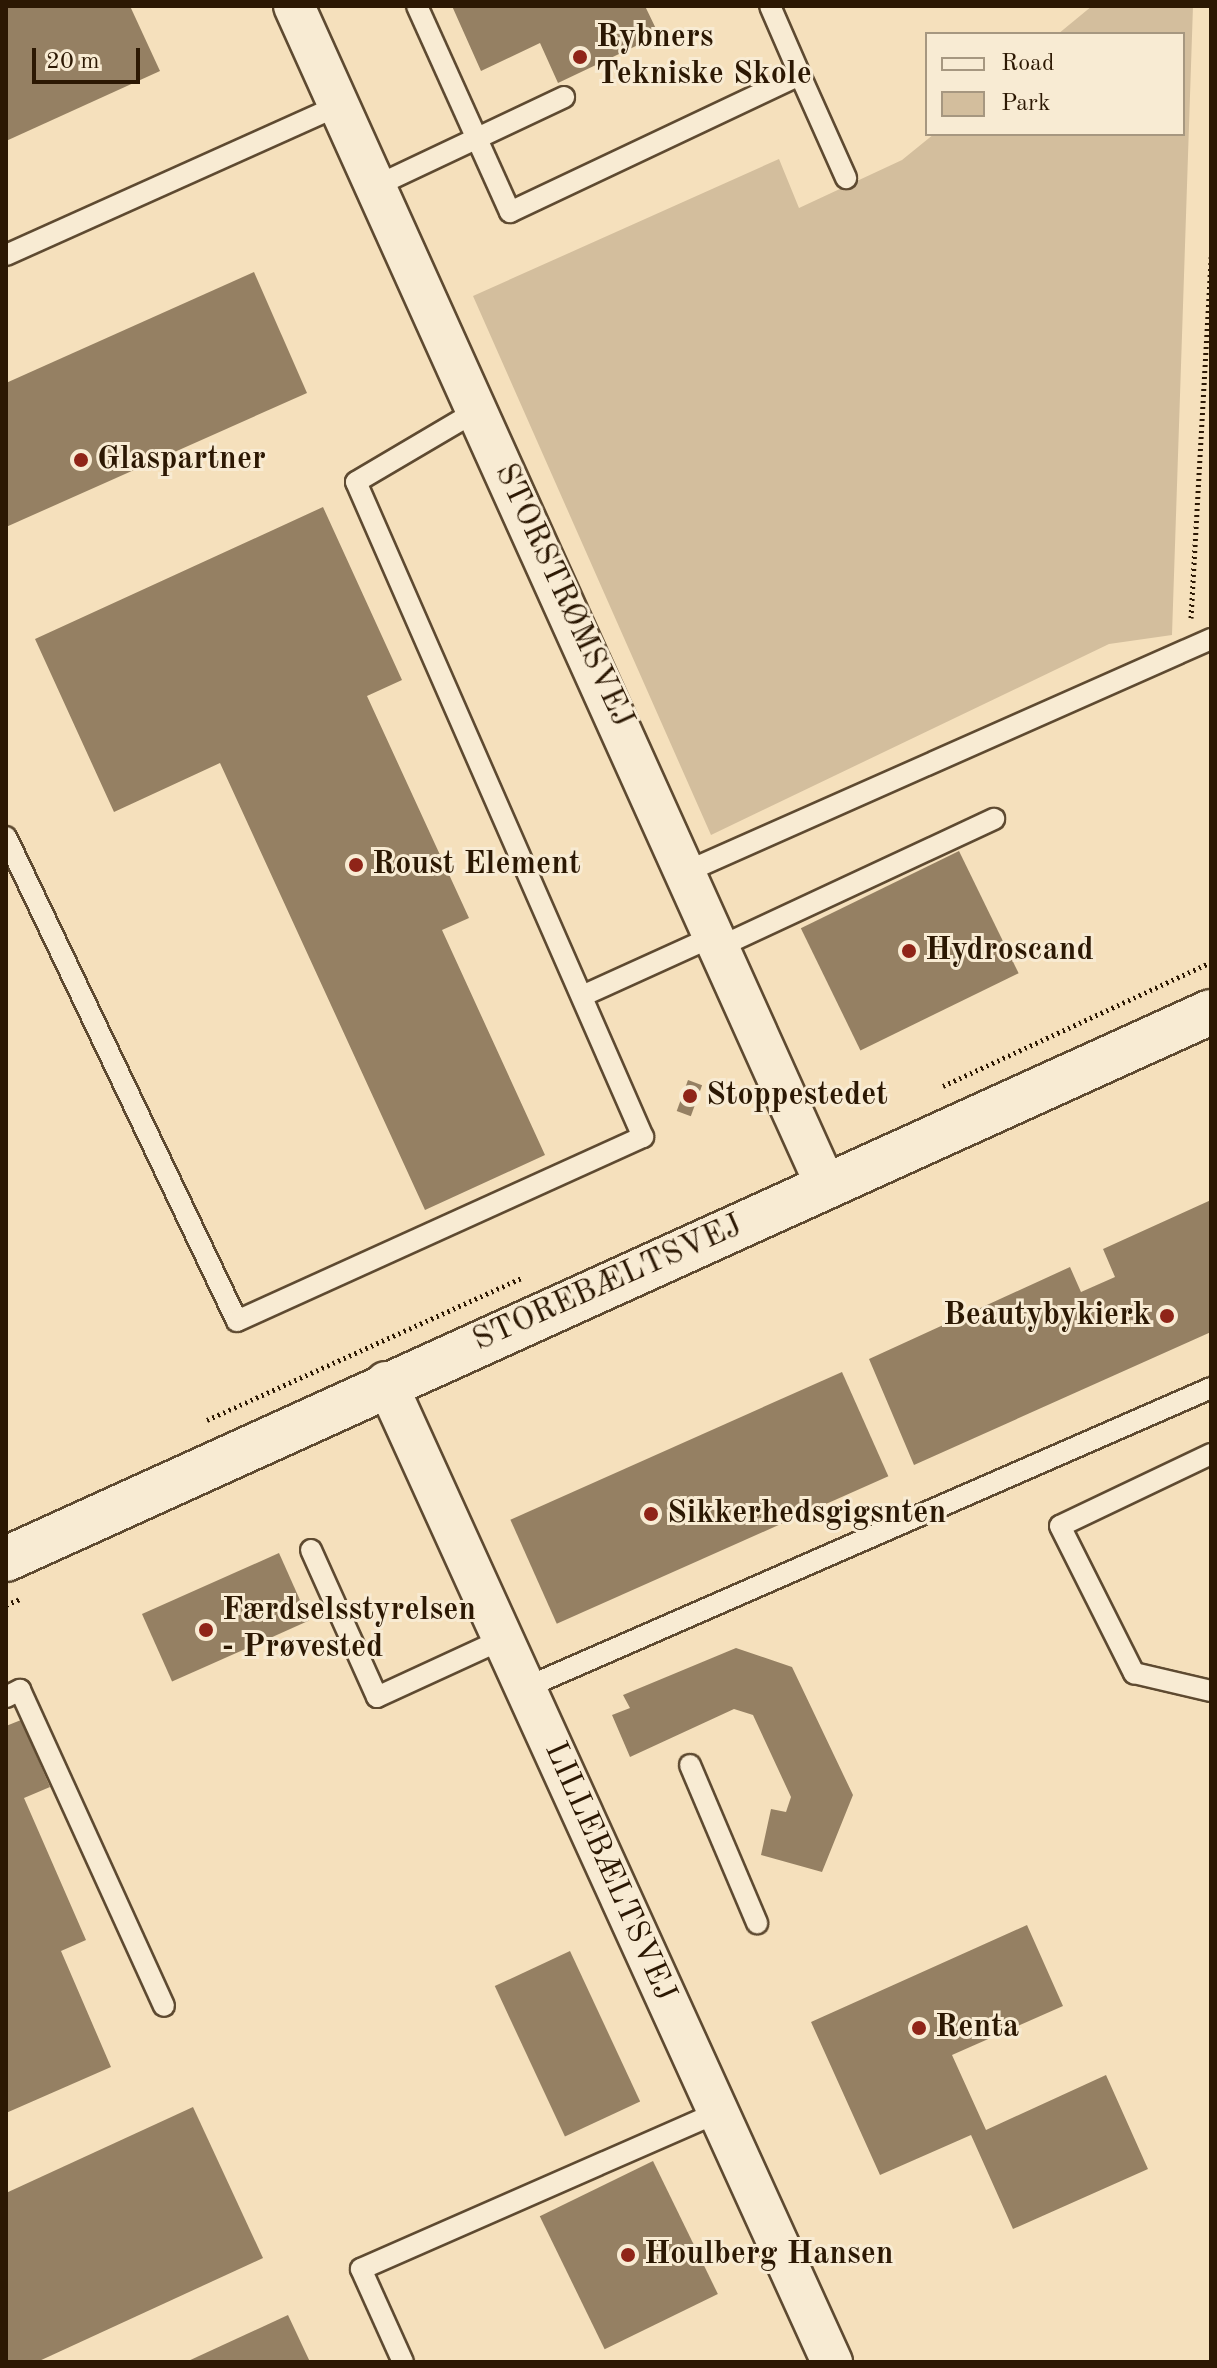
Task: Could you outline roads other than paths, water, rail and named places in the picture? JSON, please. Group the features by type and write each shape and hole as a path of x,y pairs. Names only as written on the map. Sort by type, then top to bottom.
{"street":[{"name":"STORSTRØMSVEJ","path":"294,6 688,871 712,944 827,1188"},
{"name":"STOREBÆLTSVEJ","path":"6,1559 386,1382 1208,1021"},
{"name":"LILLEBÆLTSVEJ","path":"386,1382 832,2362"}],"lane":[{"path":"417,6 510,212 800,75"},
{"path":"770,6 846,178"},
{"path":"376,186 564,97"},
{"path":"6,255 339,105"},
{"path":"6,837 237,1321 643,1137 356,482 478,410"},
{"path":"688,871 1211,639"},
{"path":"582,996 712,944 994,819"},
{"path":"525,1688 1211,1388"},
{"path":"1211,1454 1060,1526 1134,1673 1211,1691"},
{"path":"311,1550 377,1697 503,1639"},
{"path":"6,1697 20,1690 164,2006"},
{"path":"690,1765 757,1923"},
{"path":"403,2362 361,2269 718,2112"}],"place":[{"name":"Rybners Tekniske Skole","path":"580,57"},
{"name":"Glaspartner","path":"81,460"},
{"name":"Roust Element","path":"356,865"},
{"name":"Hydroscand","path":"909,951"},
{"name":"Stoppestedet","path":"690,1096"},
{"name":"Beautybykierk","path":"1167,1316"},
{"name":"Sikkerhedsgigsnten","path":"651,1514"},
{"name":"Færdselsstyrelsen - Prøvested","path":"206,1630"},
{"name":"Renta","path":"919,2028"},
{"name":"Houlberg Hansen","path":"628,2255"}]}
